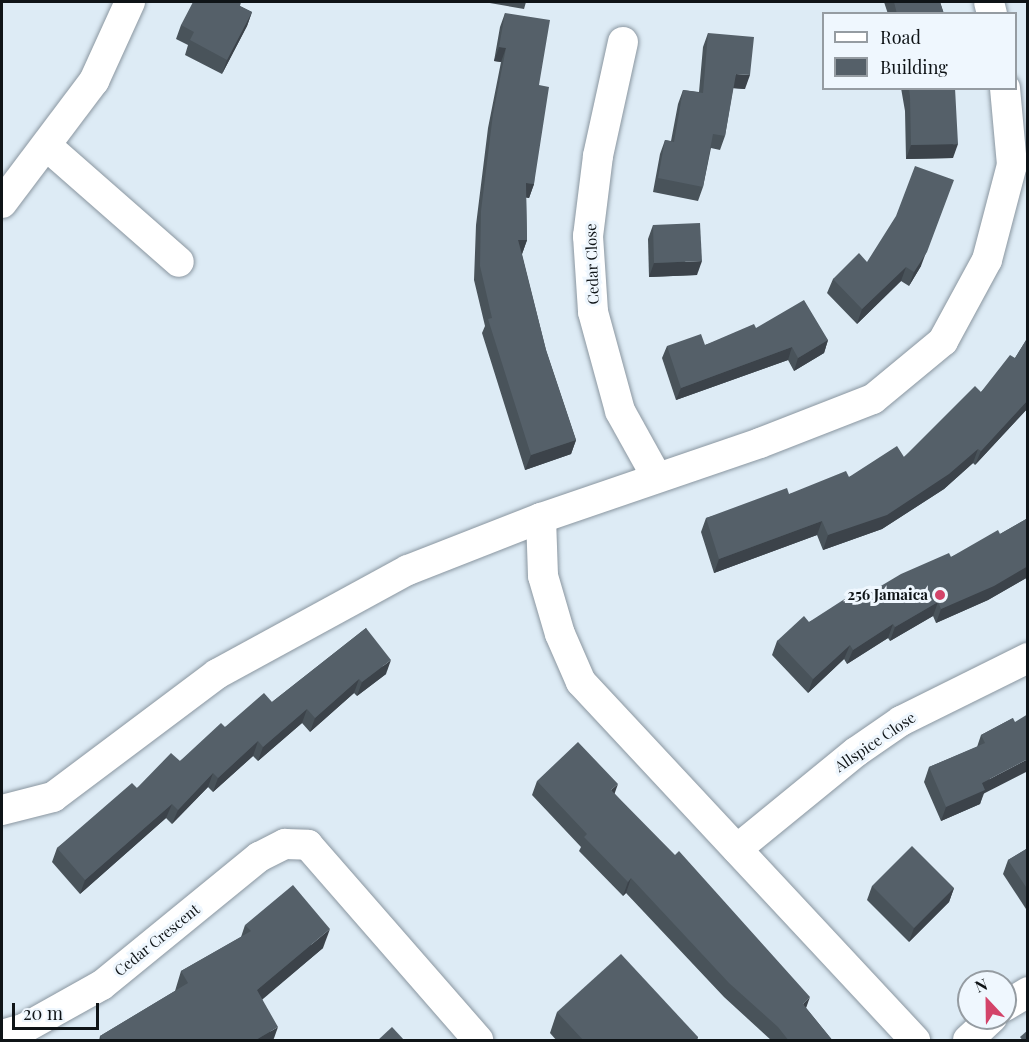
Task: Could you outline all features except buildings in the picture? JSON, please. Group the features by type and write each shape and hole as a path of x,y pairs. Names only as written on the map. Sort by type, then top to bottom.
{"street":[{"path":"2,203 48,147 94,81 130,2"},
{"name":"Cedar Close","path":"623,42 598,156 588,236 593,312 620,411 656,476"},
{"path":"2,810 53,796 217,674 408,570 541,518 656,476 760,443 873,399 943,341 987,260 1012,165 1005,90"},
{"path":"48,147 179,262"},
{"path":"541,518 543,576 560,634 581,682 915,1041"},
{"name":"Allspice Close","path":"737,849 856,752 901,720 1028,658"},
{"name":"Cedar Crescent","path":"2,1035 23,1029 102,986 259,857 285,844 308,845 478,1041"},
{"path":"968,1041 979,1030"}],"place":[{"name":"256 Jamaica","path":"940,595"}]}
